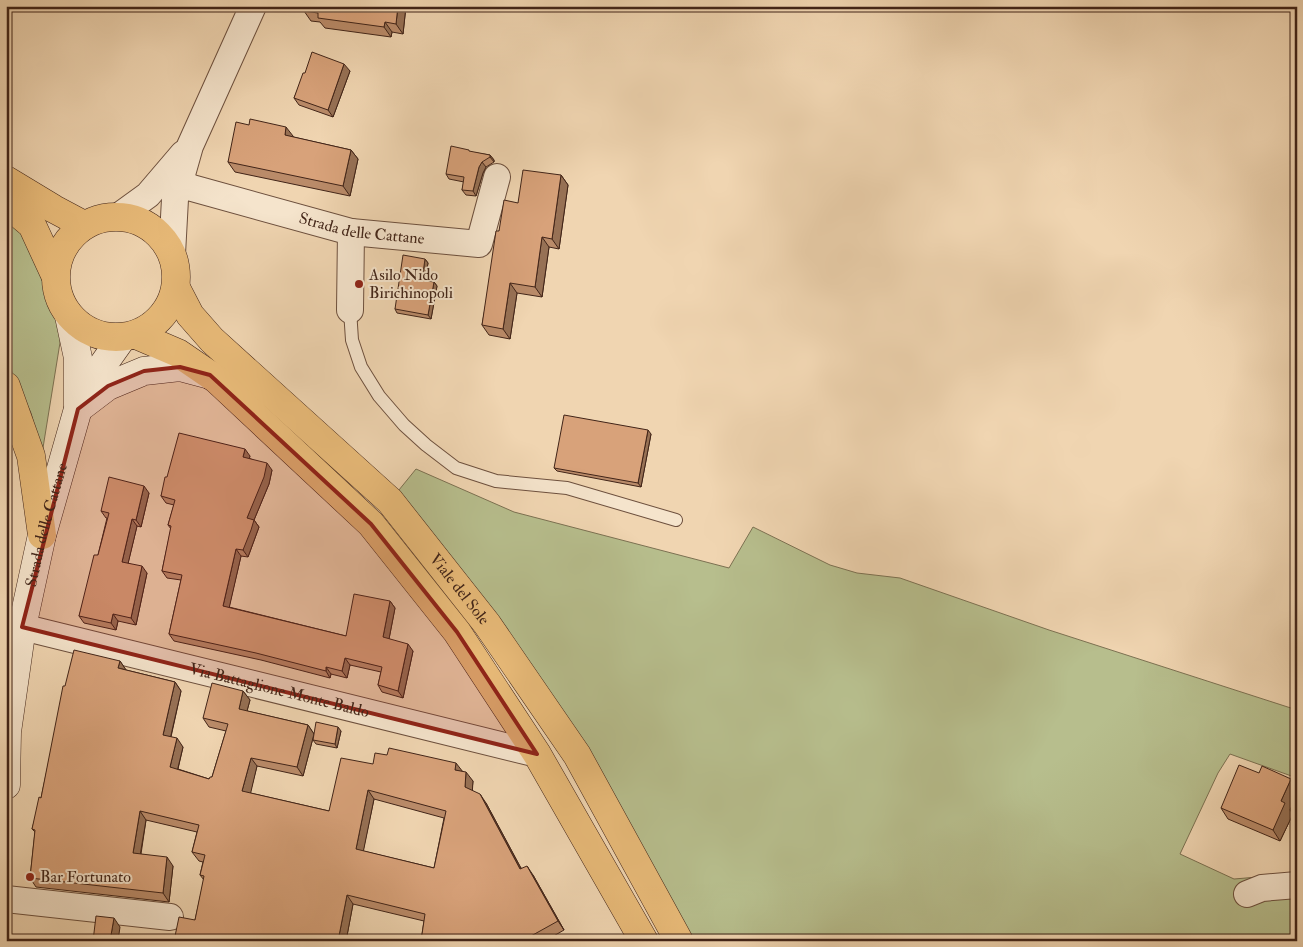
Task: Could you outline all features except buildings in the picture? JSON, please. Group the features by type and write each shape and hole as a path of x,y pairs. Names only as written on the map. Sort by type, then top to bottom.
{"main road":[{"path":"6,180 84,225"},
{"name":"Viale del Sole","path":"6,203 32,225 55,275"},
{"name":"Viale del Sole","path":"119,216 145,224 166,242 177,271 176,288 172,301 162,316 148,329 129,336 102,336 84,329 70,316 61,304 55,275 61,252 75,233 84,225 104,218 119,216"},
{"name":"Viale del Sole","path":"176,288 190,315 212,340 390,501 487,624 577,755 679,941"},
{"path":"129,336 178,353 210,375"},
{"name":"Viale del Sole","path":"210,375 371,524 457,632 537,754 644,941"},
{"path":"6,386 31,456 42,535"}],"street":[{"path":"172,254 175,199 190,146 252,6"},
{"path":"119,216 148,195 190,146"},
{"name":"Strada delle Cattane","path":"179,182 192,188 351,232 479,244 497,177"},
{"path":"350,310 351,232"},
{"name":"Strada delle Cattane","path":"70,316 78,358 78,409"},
{"name":"Strada delle Cattane","path":"6,785 6,733 16,631 42,535 78,409 100,369 129,336"},
{"path":"78,409 108,386 144,371 180,367 210,375"},
{"name":"Via Battaglione Monte Baldo","path":"16,631 537,754"},
{"path":"1247,894 1262,888 1297,886"},
{"path":"6,899 170,917"}],"lane":[{"path":"350,310 352,340 361,367 379,396 404,425 456,468 496,481 567,488 676,520"}],"highlighted area":[{"path":"180,367 210,375 371,524 457,632 537,754 22,627 78,409 108,386 144,371"}],"green space":[{"path":"6,221 36,243 48,284 63,324 42,454 31,413 6,359"},
{"path":"416,469 514,512 729,568 753,527 830,565 857,573 900,578 1049,630 1297,710 1297,778 1230,754 1218,773 1180,854 1234,879 1282,875 1297,884 1297,941 679,941 577,755 390,501"}],"place":[{"name":"Asilo Nido Birichinopoli","path":"359,284"},
{"name":"Bar Fortunato","path":"30,877"}]}
